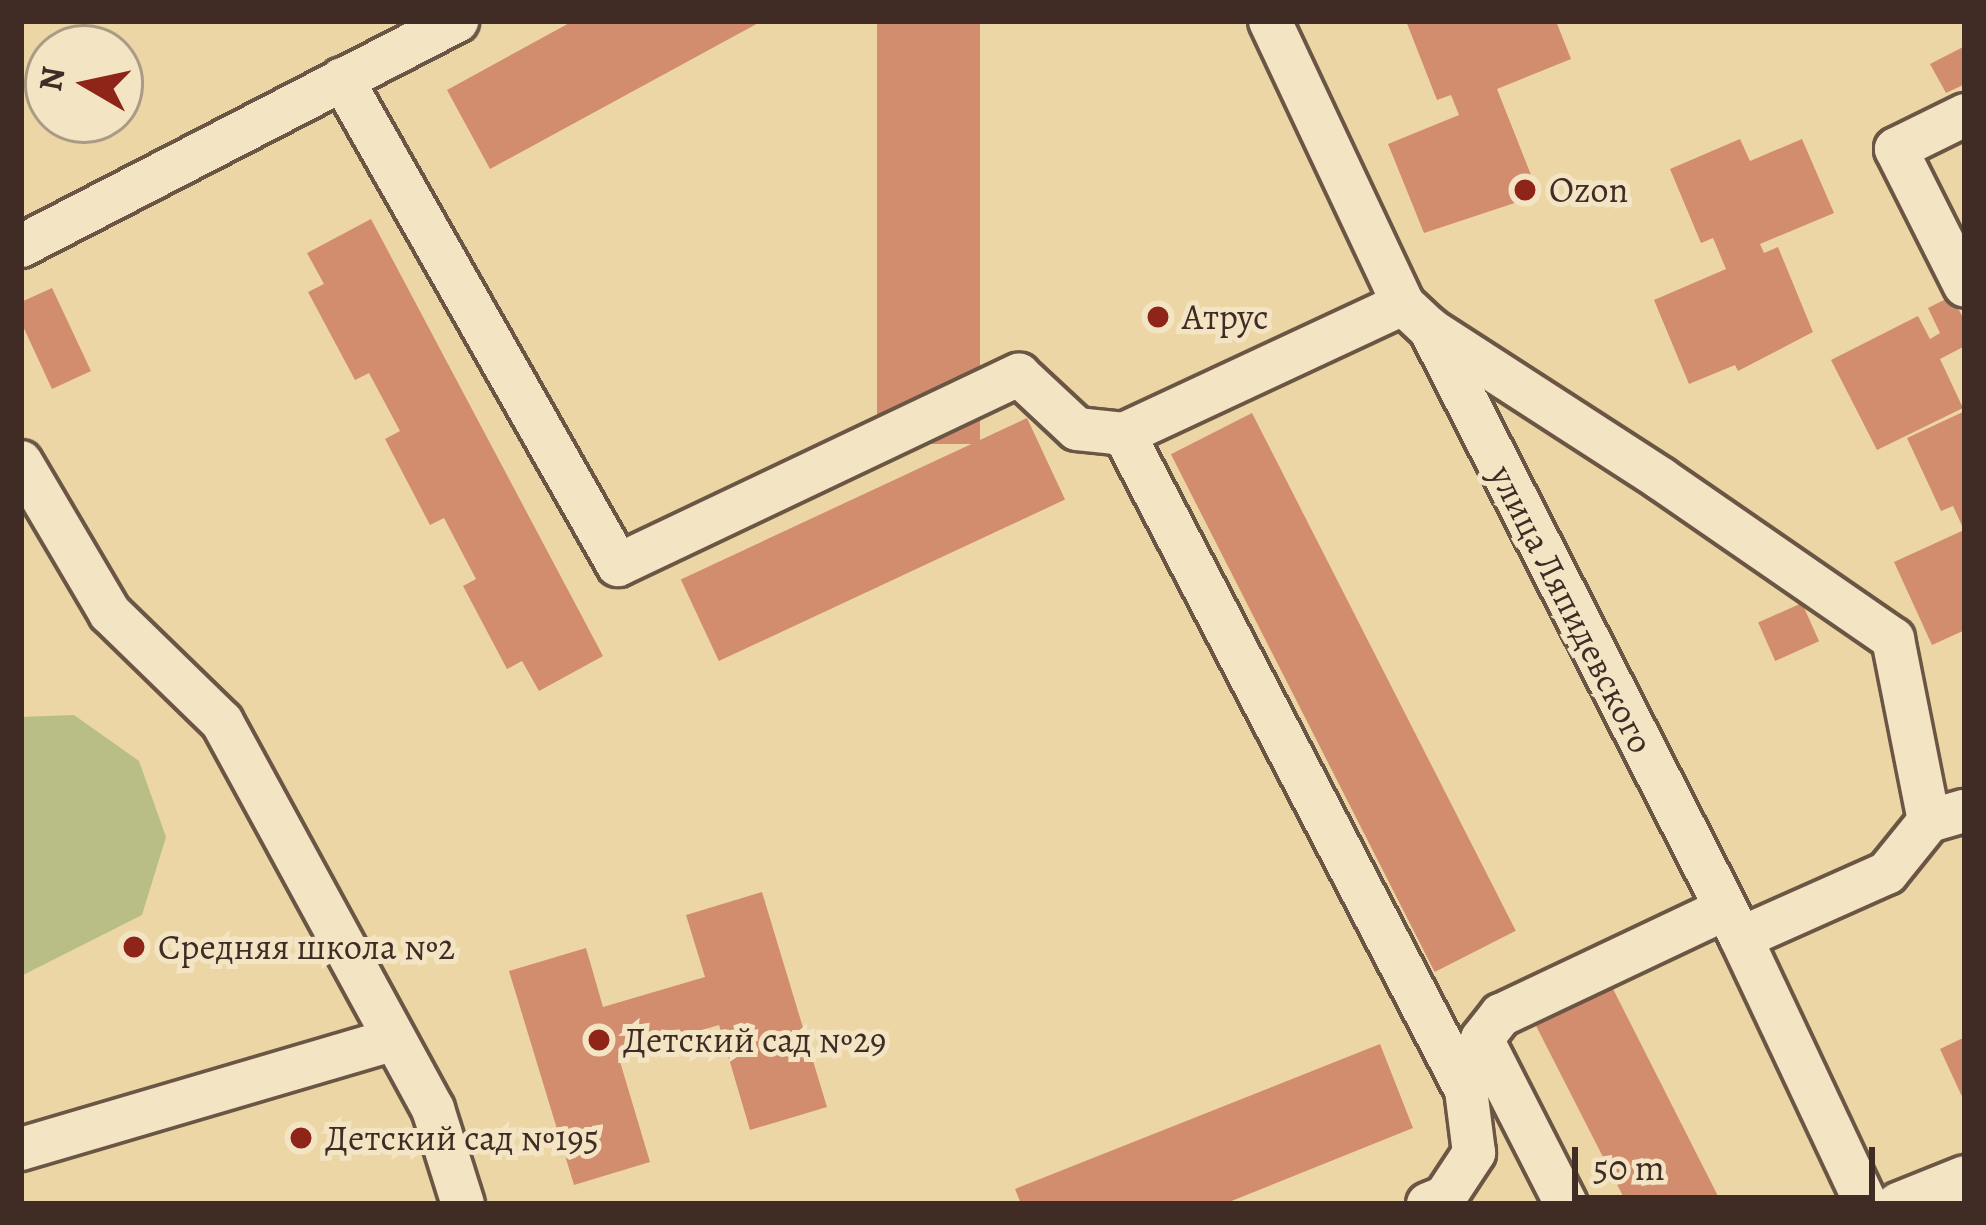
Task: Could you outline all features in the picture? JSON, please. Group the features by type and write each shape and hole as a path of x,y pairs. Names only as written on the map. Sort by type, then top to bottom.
{"street":[{"path":"21,246 457,21"},
{"name":"улица Ляпидевского","path":"1278,23 1416,317 1733,923 1866,1204"},
{"path":"342,79 618,565 1019,375 1077,428 1124,434 1416,317 1661,478 1892,639 1947,816 1887,873 1733,923 1501,1015 1482,1039 1466,1090"},
{"path":"1965,115 1896,149 1965,286"},
{"path":"1124,434 1466,1090 1474,1154 1445,1197 1428,1204"},
{"path":"21,461 110,613 222,722 433,1109 463,1204"},
{"path":"1482,1039 1566,1204"},
{"path":"21,1149 392,1040"},
{"path":"1898,1204 1965,1177"}],"green space":[{"path":"74,715 139,761 166,837 142,915 21,976 21,717"}],"building":[{"path":"573,21 762,21 490,169 447,90"},
{"path":"877,21 980,21 980,444 877,444"},
{"path":"1406,21 1556,21 1571,59 1497,89 1539,195 1424,233 1388,144 1459,115 1451,95 1437,100"},
{"path":"1965,46 1965,84 1946,93 1930,64"},
{"path":"1740,139 1750,161 1802,139 1834,213 1760,244 1764,253 1778,247 1813,332 1738,371 1735,365 1689,384 1654,300 1726,269 1713,238 1701,243 1670,169"},
{"path":"371,219 603,656 539,691 522,661 507,669 463,586 476,579 444,518 430,525 385,439 400,431 369,373 355,380 308,292 324,284 307,253"},
{"path":"52,288 91,371 52,389 21,322 21,302"},
{"path":"1952,296 1965,322 1965,346 1940,359 1963,408 1877,450 1831,360 1918,316 1930,339 1940,333 1928,308"},
{"path":"1965,411 1965,630 1932,645 1894,562 1964,530 1953,506 1941,511 1907,438"},
{"path":"1252,413 1516,931 1435,972 1171,454"},
{"path":"1027,418 1065,500 719,661 681,579"},
{"path":"1802,603 1819,641 1775,661 1758,623"},
{"name":"Детский сад №29","path":"762,892 827,1107 750,1130 719,1025 618,1055 650,1162 574,1185 509,971 586,948 603,1007 705,977 686,915"},
{"path":"1608,979 1722,1204 1627,1204 1532,1018"},
{"path":"1965,1037 1965,1103 1940,1049"},
{"path":"1380,1044 1413,1128 1224,1204 1021,1204 1015,1189"}],"place":[{"name":"Ozon","path":"1525,190"},
{"name":"Атрус","path":"1158,317"},
{"name":"Средняя школа №2","path":"134,947"},
{"name":"Детский сад №29","path":"599,1040"},
{"name":"Детский сад №195","path":"301,1138"}]}
